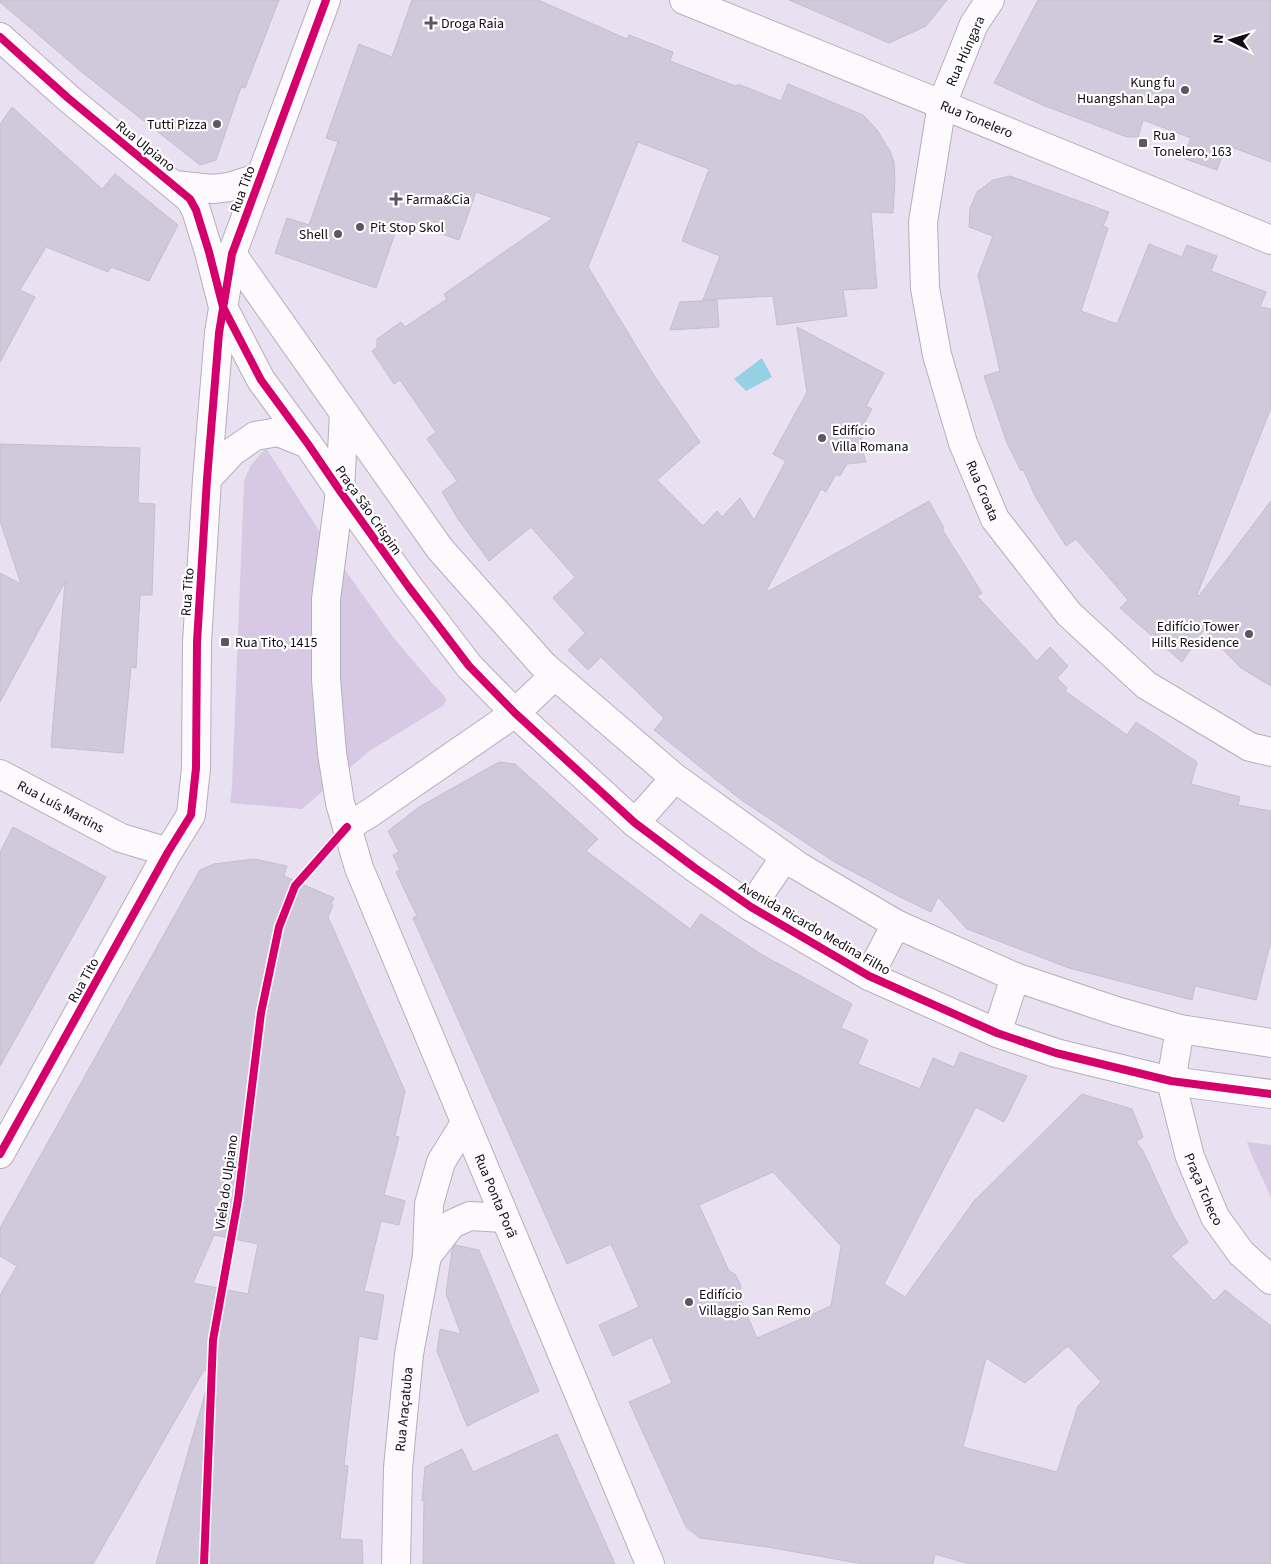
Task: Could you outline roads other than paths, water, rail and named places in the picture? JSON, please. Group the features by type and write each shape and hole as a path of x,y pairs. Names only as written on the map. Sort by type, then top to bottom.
{"street":[{"name":"Rua Tito","path":"0,1154 168,852 191,815 196,768 197,642 207,479 223,307 232,254 326,0"},
{"name":"Rua Tonelero","path":"684,0 1271,240"},
{"name":"Rua Húngara","path":"942,104 974,24 990,0"},
{"name":"Rua Ulpiano","path":"0,37 68,98 190,198 196,210 223,307"},
{"name":"Rua Croata","path":"942,104 924,222 925,288 938,355 963,442 995,519 1068,614 1146,685 1250,746 1271,752"},
{"path":"174,184 213,190 230,187 260,176"},
{"path":"232,254 440,548 493,610 554,676 675,778 798,866 896,924 1015,977 1108,1008 1180,1029 1271,1043"},
{"name":"Praça São Crispim","path":"223,307 261,380 408,586 469,666 515,713"},
{"name":"Praça São Crispim","path":"344,412 340,491 326,599 326,679 332,753 340,803 347,827"},
{"path":"207,479 232,452 255,436 278,432 308,444"},
{"path":"347,827 515,713 554,676"},
{"name":"Avenida Ricardo Medina Filho","path":"515,713 635,823 695,868 751,907 870,976 998,1033 1056,1053 1171,1081 1271,1094"},
{"name":"Rua Luís Martins","path":"0,774 121,838 168,852"},
{"path":"635,823 675,778"},
{"name":"Rua Ponta Porã","path":"347,827 359,868 650,1564"},
{"name":"Rua Luís Martins","path":"121,838 154,877"},
{"path":"751,907 785,856"},
{"path":"870,976 896,924"},
{"path":"998,1033 1015,977"},
{"path":"1171,1081 1180,1029"},
{"name":"Praça Tcheco","path":"1171,1081 1190,1157 1215,1217 1241,1253 1271,1280"},
{"name":"Rua Araçatuba","path":"396,1564 398,1468 409,1354 427,1256 429,1204 441,1162 465,1123"},
{"name":"Rua Araçatuba","path":"427,1256 452,1224 470,1216 504,1218"}],"water":[{"path":"762,358 772,377 746,391 734,379"}],"place":[{"name":"Droga Raia","path":"431,23"},
{"name":"Kung fu Huangshan Lapa","path":"1185,90"},
{"name":"Tutti Pizza","path":"217,124"},
{"name":"Rua Tonelero, 163","path":"1143,143"},
{"name":"Farma&Cia","path":"396,199"},
{"name":"Pit Stop Skol","path":"360,227"},
{"name":"Shell","path":"338,234"},
{"name":"Edifício Villa Romana","path":"822,438"},
{"name":"Edifício Tower Hills Residence","path":"1249,634"},
{"name":"Rua Tito, 1415","path":"225,642"},
{"name":"Edifício Villaggio San Remo","path":"689,1302"}]}
